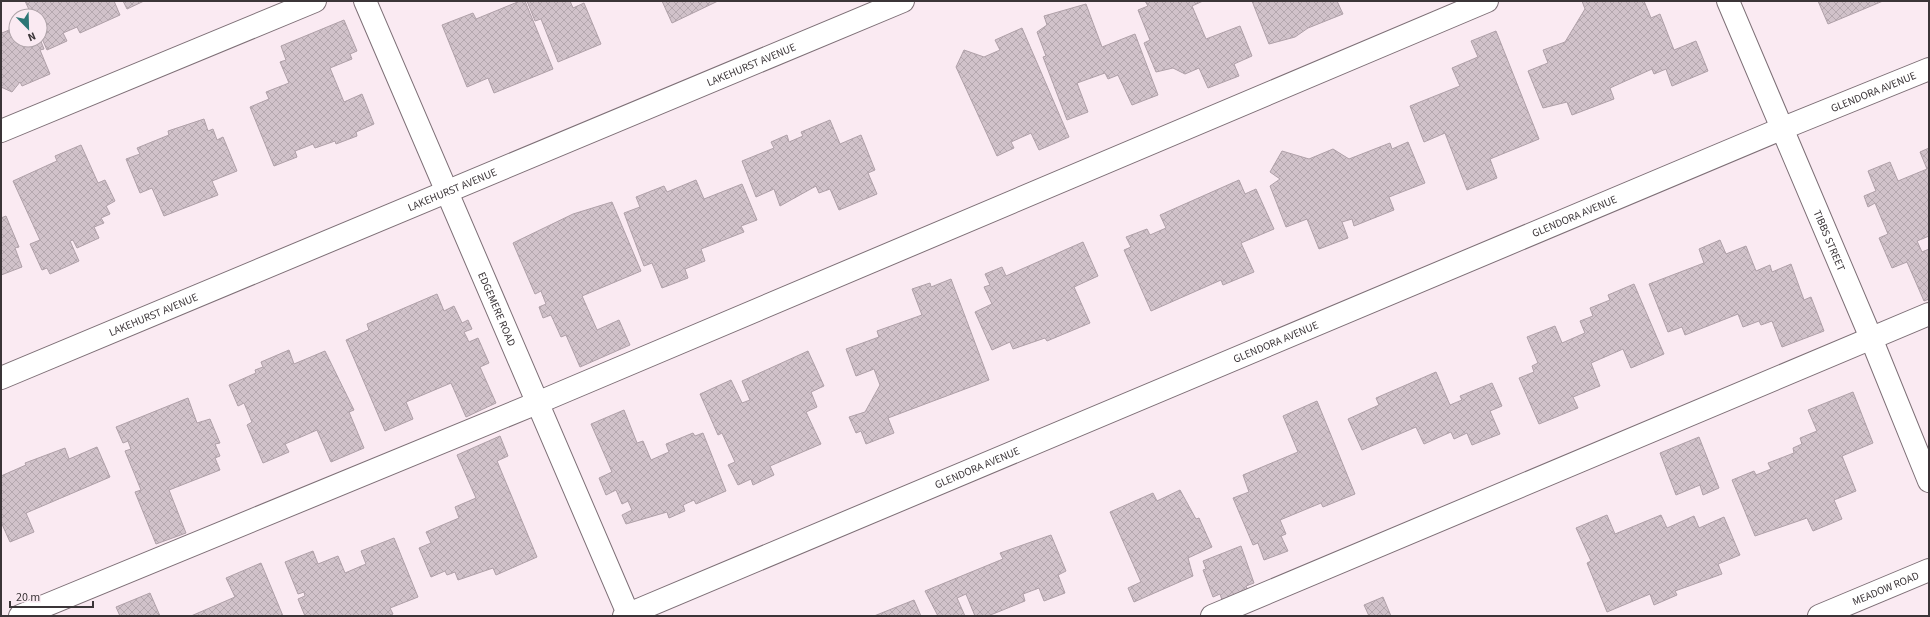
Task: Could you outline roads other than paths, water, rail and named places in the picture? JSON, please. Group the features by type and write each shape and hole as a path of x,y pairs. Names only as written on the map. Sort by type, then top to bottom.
{"street":[{"path":"1,131 315,1"},
{"name":"EDGEMERE ROAD","path":"365,1 448,192 627,615"},
{"name":"LAKEHURST AVENUE","path":"1,378 903,1"},
{"path":"20,616 537,403 1487,1"},
{"name":"TIBBS STREET","path":"1728,1 1781,129 1871,338 1929,481"},
{"name":"GLENDORA AVENUE","path":"627,615 1781,129 1929,69"},
{"path":"1212,616 1929,314"},
{"name":"MEADOW ROAD","path":"1820,616 1929,570"}]}
